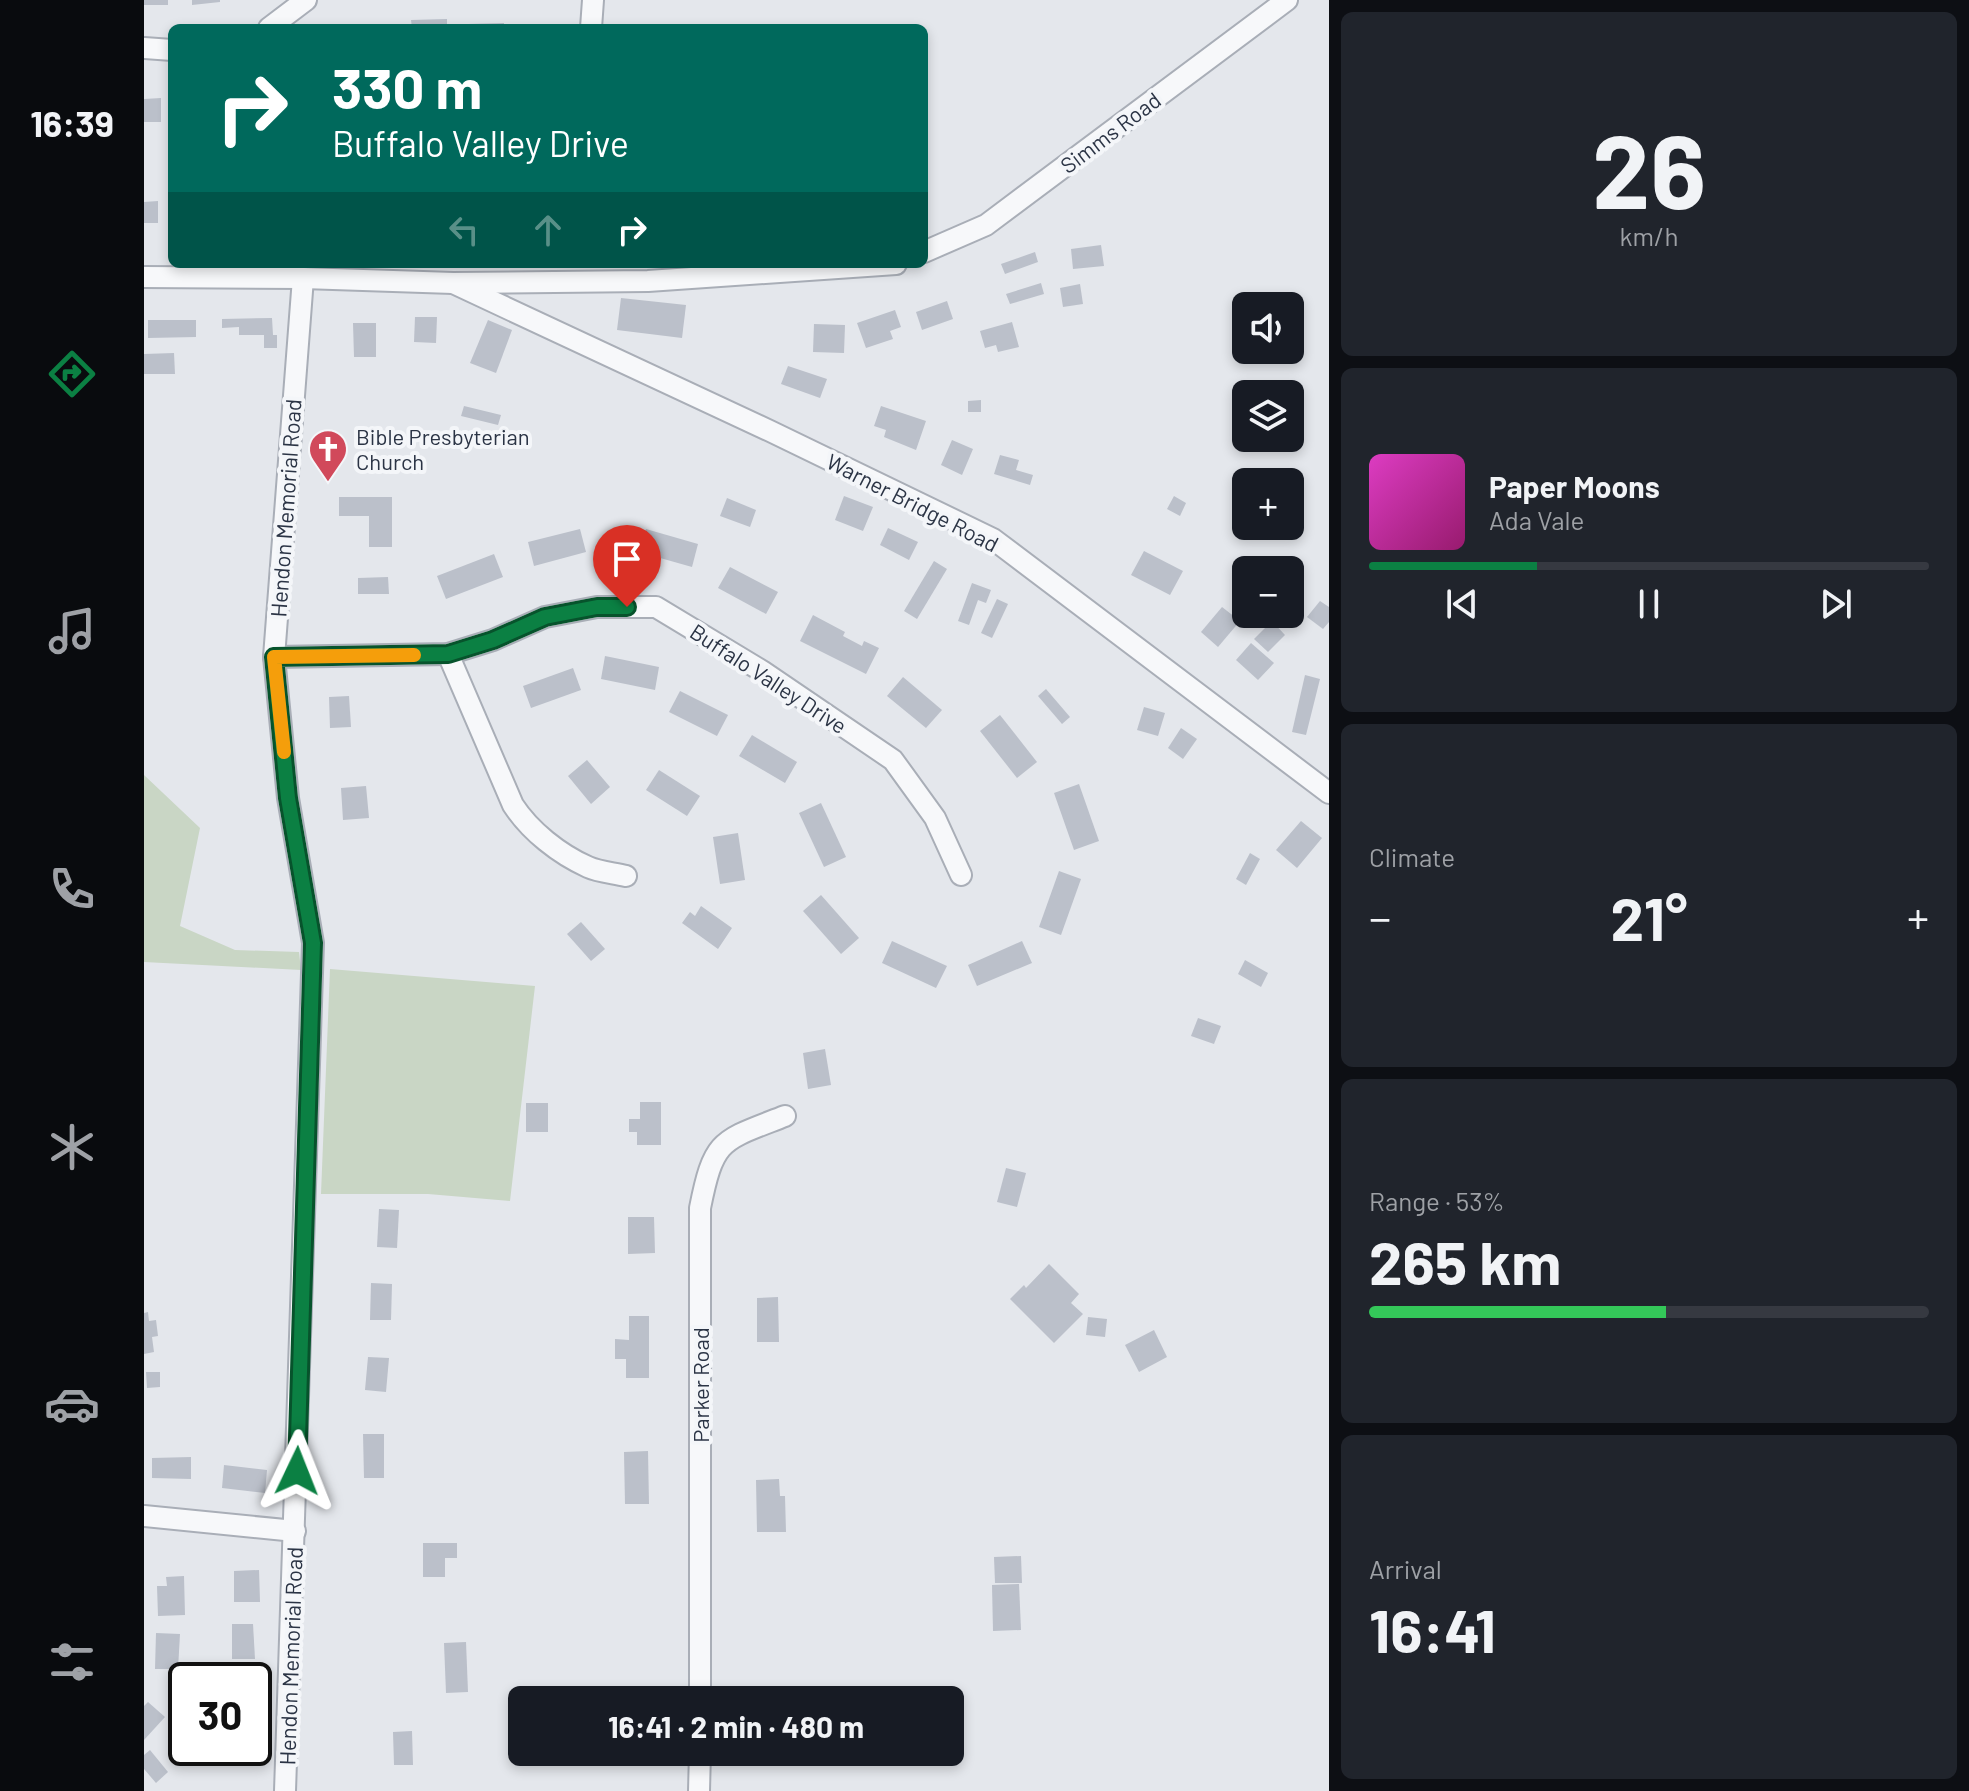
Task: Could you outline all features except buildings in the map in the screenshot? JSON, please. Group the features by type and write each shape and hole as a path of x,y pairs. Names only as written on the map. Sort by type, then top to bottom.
{"street":[{"path":"274,24 306,0"},
{"path":"591,24 593,0"},
{"name":"Simms Road","path":"928,250 986,225 1287,0"},
{"path":"144,48 168,50"},
{"path":"546,282 562,268"},
{"path":"144,277 453,283 648,281 838,268"},
{"name":"Hendon Memorial Road","path":"285,1791 313,943 288,798 274,657 303,278"},
{"name":"Warner Bridge Road","path":"453,283 993,539 1329,793"},
{"name":"Buffalo Valley Drive","path":"274,657 448,654 493,640 545,617 597,607 656,607 762,671 893,760 935,818 961,875"},
{"path":"448,654 513,805 524,822 589,867 626,876"},
{"name":"Parker Road","path":"700,1686 700,1208 708,1169 719,1148 736,1135 785,1116"},
{"path":"144,1516 295,1531"},
{"path":"699,1791 700,1766"}],"green space":[{"path":"144,775 200,828 180,926 235,950 299,952 301,970 144,962"},
{"path":"330,969 535,986 510,1201 428,1194 321,1194"}],"slow traffic":[{"path":"284,752 274,657 414,655"}],"place":[{"name":"Bible Presbyterian Church","path":"328,483"}],"route":[{"path":"297,1471 313,943 288,798 274,657 448,654 493,640 545,617 597,607 627,607"}]}
